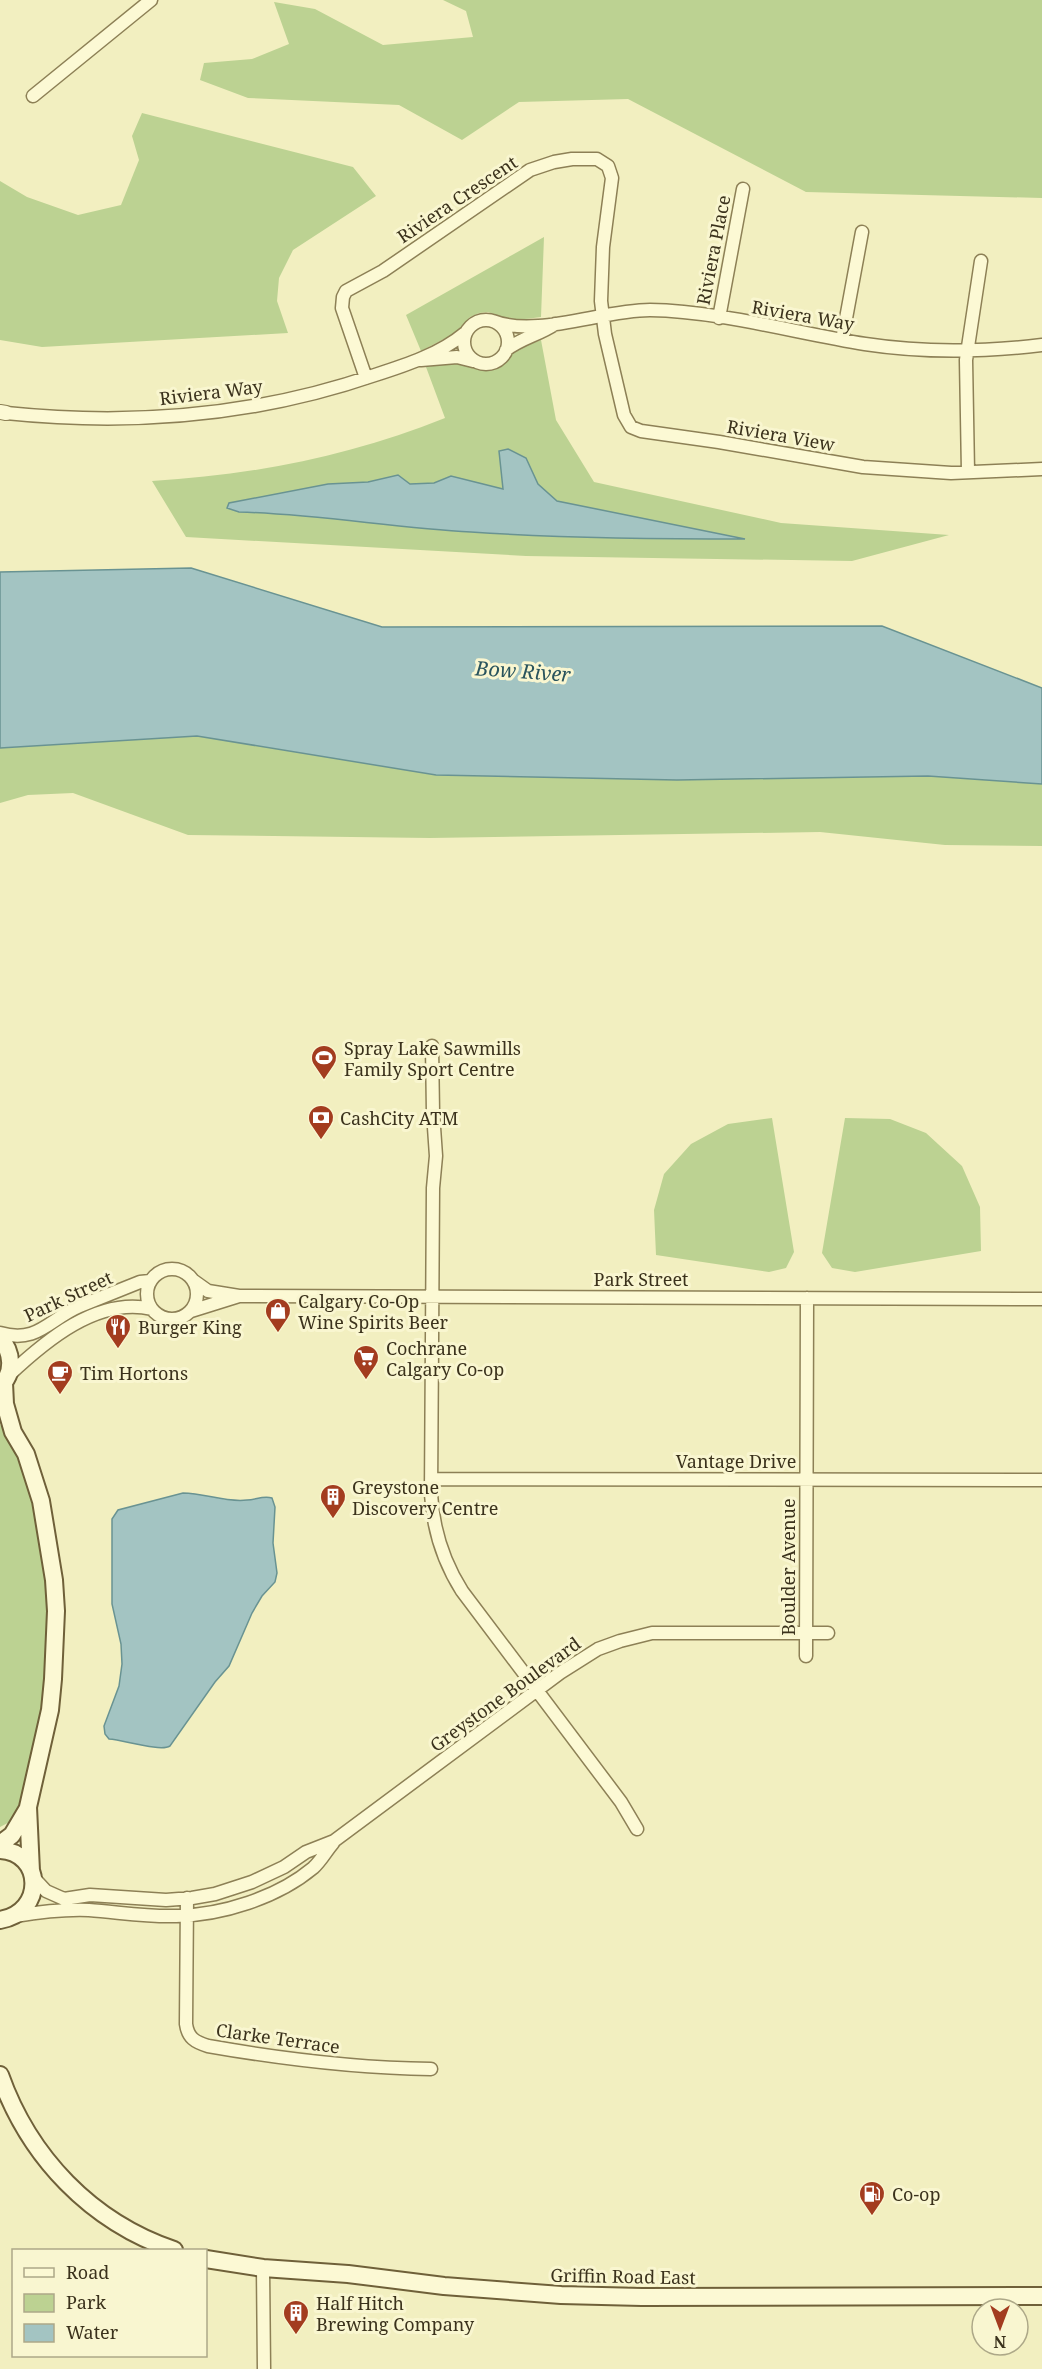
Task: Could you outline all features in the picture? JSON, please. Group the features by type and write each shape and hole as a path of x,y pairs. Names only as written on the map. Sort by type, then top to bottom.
{"main road":[{"path":"0,1336 8,1348 10,1360 4,1381 6,1427 26,1454 41,1501 51,1560 56,1611 50,1710 28,1807 34,1888 25,1909 6,1921"},
{"path":"0,1844 12,1835 28,1807"},
{"path":"0,1850 15,1854 25,1861 32,1874"},
{"path":"0,2075 32,2140 50,2166 73,2190 100,2213 129,2231 172,2249"},
{"name":"Griffin Road East","path":"207,2259 263,2268 348,2274 444,2286 597,2297 1042,2296"}],"street":[{"path":"33,96 152,0"},
{"name":"Riviera Crescent","path":"366,378 342,308 346,291 390,267 523,174 554,162 597,159 609,166 612,173 602,260 602,314"},
{"name":"Riviera Place","path":"719,318 743,189"},
{"path":"842,340 862,232"},
{"path":"968,472 967,350 981,261"},
{"name":"Riviera Way","path":"421,360 452,343 480,320 518,327 558,323 602,314 649,310 719,318 842,340 908,349 967,350 1042,345"},
{"name":"Riviera View","path":"602,314 624,415 631,427 636,429 863,467 914,472 1042,469"},
{"path":"493,321 504,329 508,343 506,350"},
{"name":"Riviera Way","path":"3,412 116,418 190,415 285,401 421,360 457,357 484,364 497,361 506,350 519,341 542,333 558,323"},
{"path":"465,333 464,347 471,358 477,362"},
{"path":"432,1046 436,1156 433,1181 431,1479 434,1522 439,1544 462,1591 621,1802 637,1829"},
{"path":"173,1268 182,1270 194,1281 198,1298 191,1311 178,1319 170,1319 161,1317 152,1309 147,1296 150,1281 160,1272 173,1268"},
{"name":"Park Street","path":"0,1336 30,1335 79,1306 140,1282 150,1281"},
{"name":"Park Street","path":"194,1281 208,1291 239,1296 1042,1299"},
{"name":"Park Street","path":"191,1311 239,1296"},
{"name":"Boulder Avenue","path":"806,1656 807,1298"},
{"name":"Park Street","path":"4,1381 52,1340 86,1319 113,1308 130,1305 152,1309"},
{"name":"Vantage Drive","path":"431,1479 1042,1480"},
{"name":"Greystone Boulevard","path":"32,1874 46,1891 64,1899 90,1895 148,1899 188,1898 215,1894 252,1882 284,1867 306,1852 334,1841 567,1668 598,1649 638,1636 670,1632 828,1633"},
{"name":"Greystone Boulevard","path":"6,1921 75,1910 146,1916 187,1916 233,1907 274,1891 315,1866 334,1841"},
{"name":"Clarke Terrace","path":"188,1898 186,2024 190,2037 195,2042 316,2063 431,2069"},
{"path":"263,2268 264,2369"}],"green space":[{"path":"443,0 1042,0 1042,198 806,192 628,99 519,102 462,140 399,105 248,98 200,80 204,63 252,59 289,44 274,2 315,9 383,45 473,37 466,11"},
{"path":"142,113 353,167 376,196 293,250 279,278 277,301 288,333 42,347 0,340 0,181 27,197 78,215 121,205 139,160 132,136"},
{"path":"544,237 541,317 511,321 488,312 479,313 470,317 459,331 421,351 406,315"},
{"path":"541,340 556,420 594,482 781,523 949,535 852,561 526,556 186,537 152,481 227,474 301,462 410,431 445,418 426,367 458,361 479,370 492,368 510,352"},
{"path":"197,736 436,775 677,780 928,776 1042,784 1042,846 945,845 820,832 430,838 188,835 73,793 28,795 0,803 0,748"},
{"path":"772,1118 794,1252 786,1268 769,1272 656,1255 654,1210 664,1174 691,1144 728,1124"},
{"path":"845,1118 890,1119 926,1133 962,1166 980,1207 981,1251 855,1272 832,1268 822,1253"},
{"path":"0,1425 13,1432 36,1482 55,1646 23,1815 0,1827"}],"water":[{"path":"508,449 526,458 538,484 557,501 745,539 608,538 471,532 297,515 239,512 227,508 229,503 328,484 368,482 398,475 410,484 434,483 451,476 503,489 499,451"},
{"name":"Bow River","path":"191,568 382,627 882,626 1042,688 1042,784 928,776 677,780 436,775 197,736 0,748 0,572"},
{"path":"183,1493 239,1501 272,1498 275,1507 273,1543 277,1573 275,1582 262,1596 252,1613 229,1666 170,1746 158,1748 109,1739 105,1734 104,1726 119,1686 122,1664 121,1644 112,1604 112,1519 118,1510"}],"place":[{"name":"Spray Lake Sawmills Family Sport Centre","path":"324,1081"},
{"name":"CashCity ATM","path":"321,1141"},
{"name":"Calgary Co-Op Wine Spirits Beer","path":"278,1334"},
{"name":"Burger King","path":"118,1350"},
{"name":"Cochrane Calgary Co-op","path":"366,1381"},
{"name":"Tim Hortons","path":"60,1396"},
{"name":"Greystone Discovery Centre","path":"333,1520"},
{"name":"Co-op","path":"872,2217"},
{"name":"Half Hitch Brewing Company","path":"296,2336"}]}
